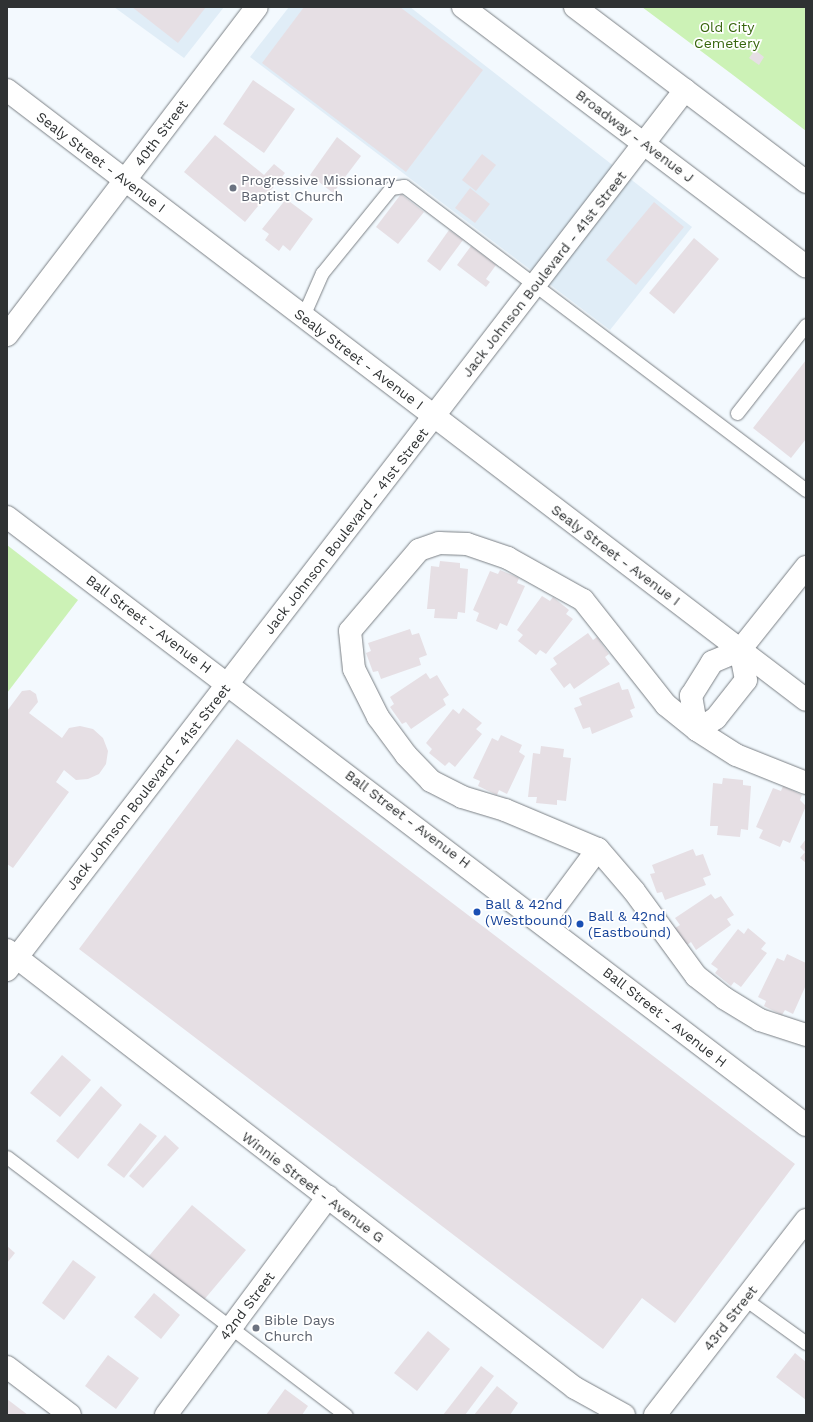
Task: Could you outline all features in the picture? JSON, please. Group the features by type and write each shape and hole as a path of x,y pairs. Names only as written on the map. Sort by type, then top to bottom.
{"street":[{"name":"40th Street","path":"7,334 257,7"},
{"name":"Broadway - Avenue J","path":"463,7 806,266"},
{"path":"575,7 806,182"},
{"name":"Sealy Street - Avenue I","path":"7,90 806,700"},
{"name":"Jack Johnson Boulevard - 41st Street","path":"10,959 228,684 685,90"},
{"name":"Ball Street - Avenue H","path":"7,518 543,923 806,1125"},
{"path":"806,783 736,755 697,730 666,705 583,600 508,558 466,544 439,543 419,550 350,631 354,669 378,717 406,755 431,780 462,797 506,810 598,850 634,891 696,976 724,998 760,1020 806,1035"},
{"path":"697,730 690,696 712,662 740,650 806,568"},
{"path":"697,730 716,718 746,680 740,650"},
{"path":"543,923 598,850"},
{"name":"Winnie Street - Avenue G","path":"10,959 328,1197 575,1388 624,1415"},
{"name":"42nd Street","path":"166,1415 328,1197"},
{"name":"43rd Street","path":"654,1415 806,1220"},
{"path":"7,1368 70,1415"}],"lane":[{"path":"303,316 322,273 391,188 404,186 537,284 806,490"},
{"path":"737,413 806,325"},
{"path":"7,1157 232,1326 346,1415"},
{"path":"745,1299 806,1343"}],"shaded area":[{"path":"114,7 224,7 184,58"},
{"path":"289,7 410,7 692,227 610,330 250,57"}],"green space":[{"name":"Old City Cemetery","path":"642,7 806,7 806,131 733,75"},
{"path":"7,545 78,600 7,693"}],"building":[{"path":"132,7 206,7 178,43"},
{"path":"304,7 400,7 483,70 406,172 262,63"},
{"path":"755,50 764,57 759,65 749,58"},
{"path":"253,80 295,109 264,153 223,124"},
{"path":"215,135 264,175 274,164 285,173 245,222 184,172"},
{"path":"337,137 361,156 333,193 310,175"},
{"path":"482,154 496,165 476,191 462,180"},
{"path":"470,188 490,204 475,223 455,208"},
{"path":"401,194 424,212 398,244 376,227"},
{"path":"286,199 313,219 290,251 283,245 279,251 265,240 269,234 262,229"},
{"path":"654,202 684,227 636,285 606,260"},
{"path":"449,230 463,240 440,271 427,261"},
{"path":"694,238 719,259 674,314 649,293"},
{"path":"471,246 496,265 486,279 490,282 486,287 457,265"},
{"path":"806,360 806,439 791,458 753,428"},
{"path":"440,561 460,563 460,568 468,569 465,613 458,612 457,619 434,618 435,609 427,609 431,566 439,567"},
{"path":"500,570 519,578 517,583 525,586 507,626 500,623 497,630 476,621 479,613 473,610 490,571 498,574"},
{"path":"542,596 550,601 553,597 569,610 566,614 573,619 546,654 540,650 536,655 518,641 523,635 517,630"},
{"path":"410,629 412,635 419,633 427,655 419,658 421,665 381,679 378,671 373,672 366,653 371,651 368,643"},
{"path":"588,633 593,640 597,637 609,654 605,657 610,664 574,689 570,683 564,688 550,669 557,664 553,658"},
{"path":"426,673 430,679 437,675 449,695 443,699 446,705 411,729 406,722 402,724 390,707 394,704 390,697"},
{"path":"619,682 622,690 628,689 635,708 630,710 633,717 592,734 590,727 583,729 574,708 582,705 579,698"},
{"path":"30,690 36,694 38,702 29,713 62,738 69,728 80,726 93,729 103,738 108,751 106,764 99,774 88,779 76,780 64,770 56,782 69,792 13,868 7,864 7,711 22,691"},
{"path":"463,708 482,723 476,729 482,734 455,767 449,762 445,766 429,753 432,749 426,743 453,709 459,714"},
{"path":"501,735 522,745 519,752 525,756 507,794 499,790 497,795 478,786 480,781 473,778 492,738 498,741"},
{"path":"237,739 795,1164 675,1323 642,1298 603,1349 79,949"},
{"path":"541,746 564,749 563,757 571,758 566,801 557,800 557,805 536,803 537,797 528,797 533,753 540,754"},
{"path":"723,778 743,780 743,785 751,786 748,830 741,829 740,837 717,835 718,826 710,826 713,783 722,784"},
{"path":"783,786 802,795 800,800 806,806 790,843 783,840 780,847 759,838 763,830 756,827 773,788 781,791"},
{"path":"806,839 806,863 800,858 805,852 800,847"},
{"path":"693,849 696,856 703,854 711,875 703,878 706,885 665,900 662,892 657,893 650,874 655,873 652,865"},
{"path":"711,894 715,899 721,896 734,915 727,919 731,925 696,950 691,942 687,945 675,928 680,925 675,918"},
{"path":"748,928 766,943 761,949 767,953 741,987 734,982 731,986 715,973 718,969 711,964 738,929 744,934"},
{"path":"787,954 806,963 806,985 793,1014 785,1010 782,1015 764,1006 766,1001 758,997 777,958 784,961"},
{"path":"62,1055 91,1080 60,1117 30,1093"},
{"path":"101,1086 122,1105 78,1159 56,1141"},
{"path":"140,1123 157,1136 124,1178 107,1165"},
{"path":"165,1135 179,1148 143,1188 129,1176"},
{"path":"192,1205 246,1250 203,1301 149,1256"},
{"path":"7,1246 15,1253 7,1263"},
{"path":"73,1260 96,1277 64,1320 42,1303"},
{"path":"154,1293 180,1315 161,1339 134,1317"},
{"path":"428,1331 450,1349 417,1391 394,1373"},
{"path":"795,1353 806,1362 806,1400 776,1377"},
{"path":"108,1355 139,1378 116,1409 85,1386"},
{"path":"481,1366 494,1376 465,1415 443,1415"},
{"path":"497,1386 518,1403 510,1415 474,1415"},
{"path":"285,1389 308,1406 302,1415 266,1415"},
{"path":"7,1399 28,1415 7,1415"}],"place":[{"name":"Progressive Missionary Baptist Church","path":"233,188"},
{"name":"Ball & 42nd (Westbound)","path":"477,912"},
{"name":"Ball & 42nd (Eastbound)","path":"580,924"},
{"name":"Bible Days Church","path":"256,1328"}]}
